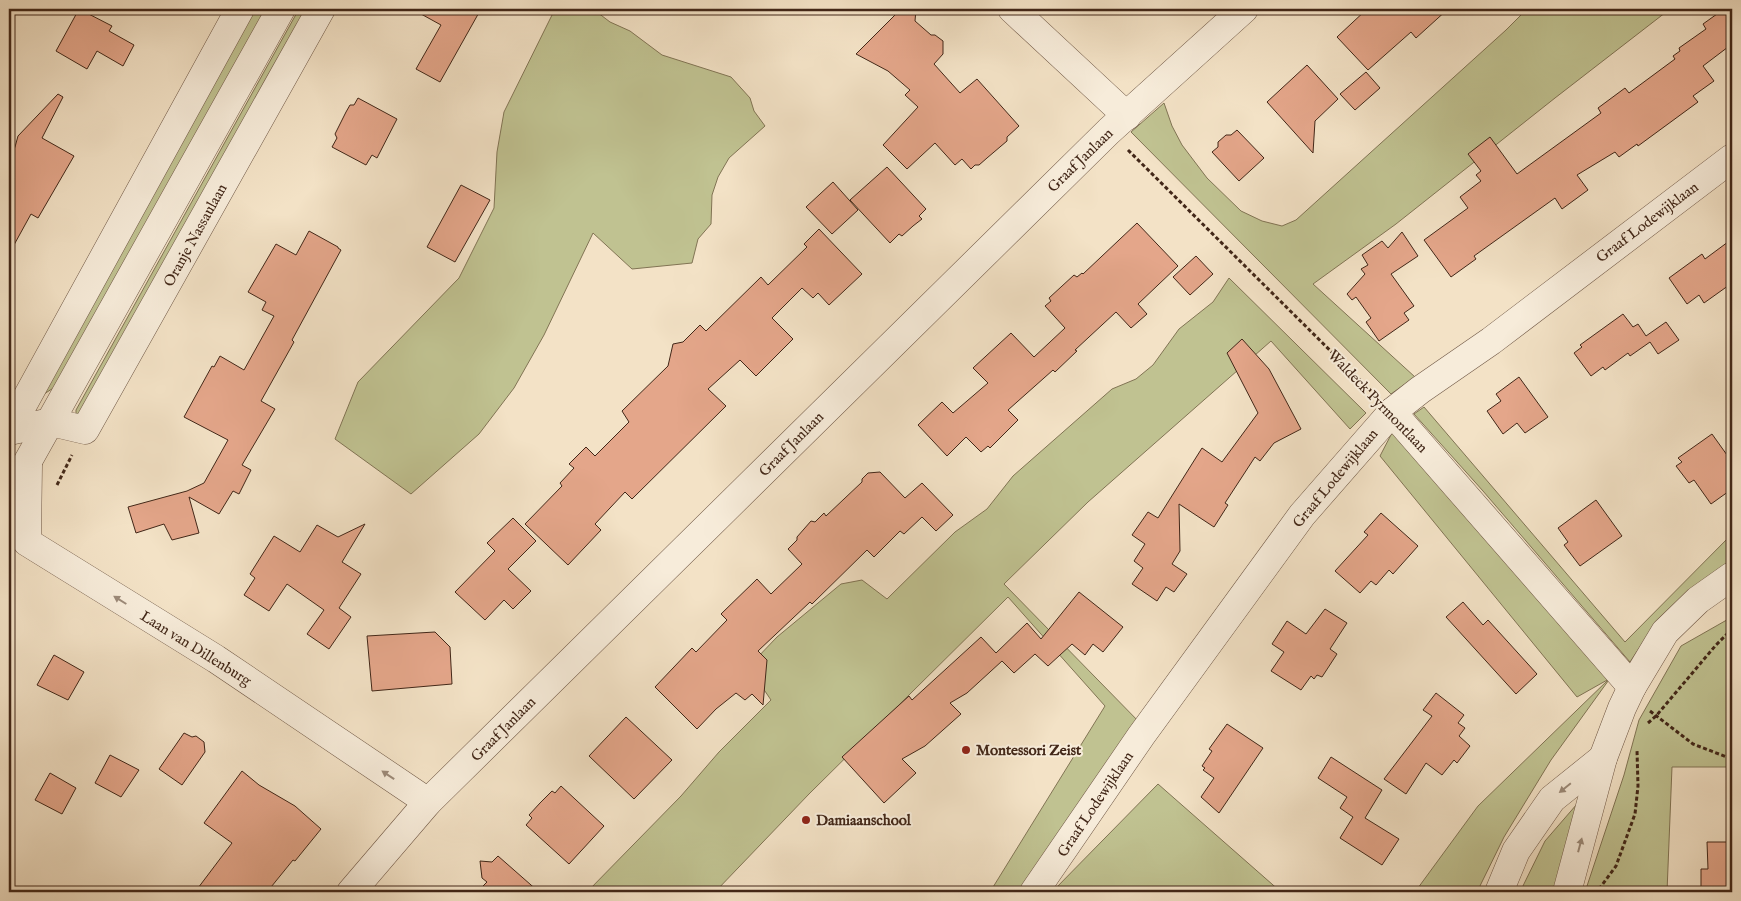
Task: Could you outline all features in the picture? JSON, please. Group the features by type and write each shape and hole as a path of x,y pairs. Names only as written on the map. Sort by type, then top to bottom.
{"street":[{"path":"9,430 240,9"},
{"path":"9,495 281,9"},
{"name":"Oranje Nassaulaan","path":"51,422 85,430 321,9"},
{"path":"1012,9 1118,123"},
{"name":"Graaf Janlaan","path":"351,892 428,802 1118,123 1244,9"},
{"name":"Graaf Lodewijklaan","path":"1034,892 1141,736 1302,515 1392,412 1420,390 1491,341 1732,158"},
{"name":"Waldeck Pyrmontlaan","path":"1392,412 1632,687"},
{"path":"9,430 51,422"},
{"name":"Laan van Dillenburg","path":"28,464 27,542 216,659 428,802"},
{"path":"1567,892 1604,758 1622,708 1632,687 1665,632 1698,600 1732,576"},
{"path":"1498,892 1516,851 1552,799 1604,758"}],"path":[{"name":"Waldeck Pyrmontlaan","path":"1118,123 1392,412"},
{"path":"1644,730 1648,722 1656,716 1716,644 1732,629"},
{"path":"1632,687 1641,702 1693,744 1732,759"},
{"path":"1598,892 1616,866 1635,814 1638,786 1637,751 1639,745"}],"green space":[{"path":"254,9 266,9 55,387 44,394"},
{"path":"299,9 310,9 84,414 76,415 76,410"},
{"path":"555,9 593,9 610,22 630,31 662,55 731,77 750,98 754,111 765,126 729,158 718,177 712,195 711,224 698,239 692,263 632,269 593,233 544,335 514,388 479,434 411,494 335,439 358,382 459,278 494,208 497,152 504,112"},
{"path":"1527,9 1670,9 1396,224 1313,284 1415,377 1391,394 1131,132 1164,103 1172,126 1182,145 1207,178 1241,211 1262,221 1282,226 1296,220"},
{"path":"1229,278 1366,413 1350,429 1271,341 1088,502 1004,584 1143,726 1023,892 990,892 1105,706 1008,597 809,794 715,892 587,892 681,796 719,752 771,700 752,672 755,660 777,637 841,584 862,580 887,599 955,532 987,509 1013,476 1112,389 1136,379 1153,365 1179,329 1213,302"},
{"path":"1424,407 1625,642 1732,534 1732,559 1659,618 1630,662 1414,414"},
{"path":"1393,431 1611,677 1551,760 1504,837 1477,892 1415,892 1478,806 1609,679 1577,697 1380,456"},
{"path":"1732,617 1732,767 1672,767 1667,892 1585,892 1624,775 1639,720 1681,646"},
{"path":"1158,784 1281,892 1052,892"},
{"path":"1577,804 1564,861 1554,892 1520,892 1545,841"}],"building":[{"path":"79,9 112,26 109,31 134,45 123,66 97,51 87,69 56,51"},
{"path":"412,9 481,9 440,82 416,69 441,25"},
{"path":"916,9 915,21 931,35 935,35 943,41 943,54 934,64 960,93 977,79 1019,126 1007,137 1007,141 979,165 975,165 971,169 962,159 955,165 935,143 907,169 883,145 918,107 905,95 910,90 888,71 856,54 896,14"},
{"path":"1367,9 1448,9 1416,38 1411,32 1368,70 1337,37"},
{"path":"1724,9 1732,9 1732,44 1703,66 1714,81 1693,96 1698,102 1638,146 1637,144 1619,157 1615,152 1577,175 1588,190 1562,209 1555,198 1474,256 1476,259 1451,277 1424,240 1468,208 1460,197 1481,181 1476,175 1481,171 1468,154 1490,137 1517,174 1601,113 1598,108 1625,88 1629,93 1675,59 1673,56 1680,51 1679,48 1706,29 1703,24"},
{"path":"1307,65 1338,99 1315,121 1313,153 1267,102"},
{"path":"1366,72 1380,88 1355,110 1340,94"},
{"path":"58,94 63,97 42,138 74,156 38,218 31,214 9,254 9,159 18,136"},
{"path":"358,98 397,119 377,158 372,155 366,165 332,147 337,138 335,134 346,112 350,105 354,105"},
{"path":"1237,130 1264,158 1239,181 1212,152 1218,147 1218,142 1226,135 1231,135"},
{"path":"887,167 926,209 919,216 922,219 902,236 899,234 890,243 850,200"},
{"path":"833,182 858,210 832,234 806,207"},
{"path":"461,185 490,200 455,262 427,247"},
{"path":"1137,223 1178,266 1138,304 1147,314 1131,328 1116,312 1075,350 1077,351 1055,372 1053,370 1008,410 1018,420 990,448 988,446 981,452 966,437 947,456 918,425 942,402 953,413 988,383 973,368 1011,333 1034,357 1065,328 1045,306 1051,301 1049,298 1074,275 1077,277 1083,274"},
{"path":"819,229 862,274 829,305 818,293 813,298 802,288 772,318 793,339 756,376 740,360 708,389 726,406 632,499 625,492 595,524 601,530 568,565 525,524 562,486 560,483 574,468 569,464 586,447 595,456 629,422 622,411 668,366 673,344 683,342 700,325 706,331 761,277 768,285 807,247 804,244"},
{"path":"309,231 341,250 292,340 294,342 261,401 275,409 242,465 251,470 239,494 233,491 219,514 189,497 199,533 172,540 164,524 136,533 128,507 187,491 204,483 228,440 184,417 212,366 214,367 220,356 244,370 274,316 262,310 266,302 248,292 276,244 296,255"},
{"path":"1402,232 1418,256 1391,274 1414,306 1404,313 1409,320 1379,341 1366,322 1371,318 1356,297 1352,300 1347,294 1365,274 1361,269 1368,265 1362,255 1382,241 1388,248"},
{"path":"1732,239 1732,283 1704,303 1699,295 1687,304 1669,278 1702,254 1705,259"},
{"path":"1196,256 1213,274 1190,295 1173,277"},
{"path":"1623,314 1633,327 1638,324 1646,336 1666,322 1679,340 1658,354 1650,342 1630,356 1628,353 1605,370 1603,367 1591,376 1574,353 1582,347 1580,345"},
{"path":"1242,339 1269,369 1301,429 1274,443 1260,461 1255,457 1225,503 1228,505 1214,527 1179,504 1180,551 1172,564 1187,574 1174,592 1166,587 1157,601 1132,584 1143,568 1134,561 1145,544 1132,535 1148,512 1158,518 1202,448 1222,462 1258,413 1227,353"},
{"path":"1519,377 1548,417 1525,433 1517,423 1503,434 1487,411 1501,401 1496,394"},
{"path":"1712,434 1732,462 1732,489 1711,504 1694,480 1689,483 1676,466 1682,462 1678,458"},
{"path":"880,472 905,498 922,483 953,515 936,531 922,517 904,534 900,531 874,557 867,550 812,604 810,602 758,651 767,660 763,705 752,694 745,700 736,693 716,709 697,729 655,687 692,648 696,652 727,620 721,614 757,579 771,594 802,564 788,549 811,521 815,522 824,513 826,516 862,482 862,479 868,473"},
{"path":"1596,500 1622,536 1580,566 1564,545 1568,542 1558,528"},
{"path":"1381,513 1418,546 1393,574 1389,570 1376,585 1371,581 1360,593 1335,571 1368,535 1364,532"},
{"path":"513,518 536,541 508,569 531,591 513,609 504,600 485,620 455,592 495,551 487,543"},
{"path":"365,524 342,562 361,574 339,608 351,617 329,649 307,634 324,610 287,584 269,611 244,595 255,578 250,574 274,536 300,552 317,525 338,537"},
{"path":"1079,592 1123,627 1103,652 1093,644 1085,655 1072,644 1048,666 1035,654 1014,673 1002,661 967,693 950,703 961,714 925,746 902,759 916,773 884,803 842,757 909,696 912,700 981,637 996,653 1027,623 1041,639"},
{"path":"1463,602 1483,625 1488,620 1537,674 1516,694 1446,617"},
{"path":"1325,609 1347,623 1330,649 1337,654 1322,677 1317,675 1314,679 1311,676 1301,690 1271,671 1284,652 1272,644 1287,621 1306,634"},
{"path":"435,632 450,647 452,684 372,691 367,636"},
{"path":"54,655 84,672 68,700 37,685"},
{"path":"1436,693 1464,715 1458,723 1465,728 1459,736 1470,746 1457,763 1454,760 1442,775 1426,763 1406,794 1384,779 1432,716 1423,710"},
{"path":"626,717 672,760 634,799 589,756"},
{"path":"1227,724 1263,748 1219,813 1201,797 1214,778 1203,770 1205,768 1202,766 1212,751 1209,749"},
{"path":"184,733 192,737 196,736 204,742 205,752 182,785 159,769"},
{"path":"110,755 139,770 121,797 95,783"},
{"path":"1331,757 1382,790 1365,818 1399,839 1382,865 1340,838 1353,817 1340,808 1347,797 1318,778"},
{"path":"242,771 259,785 295,806 321,829 267,892 195,892 232,843 204,823"},
{"path":"50,773 76,788 62,814 35,800"},
{"path":"561,786 604,826 569,864 526,825 532,818 529,815 552,791 555,793"},
{"path":"1707,842 1732,842 1732,892 1701,892 1701,869 1708,869"},
{"path":"498,856 539,892 477,892 487,882 482,878 480,861 492,862"}],"place":[{"name":"Montessori Zeist","path":"966,750"},
{"name":"Damiaanschool","path":"806,820"}]}
